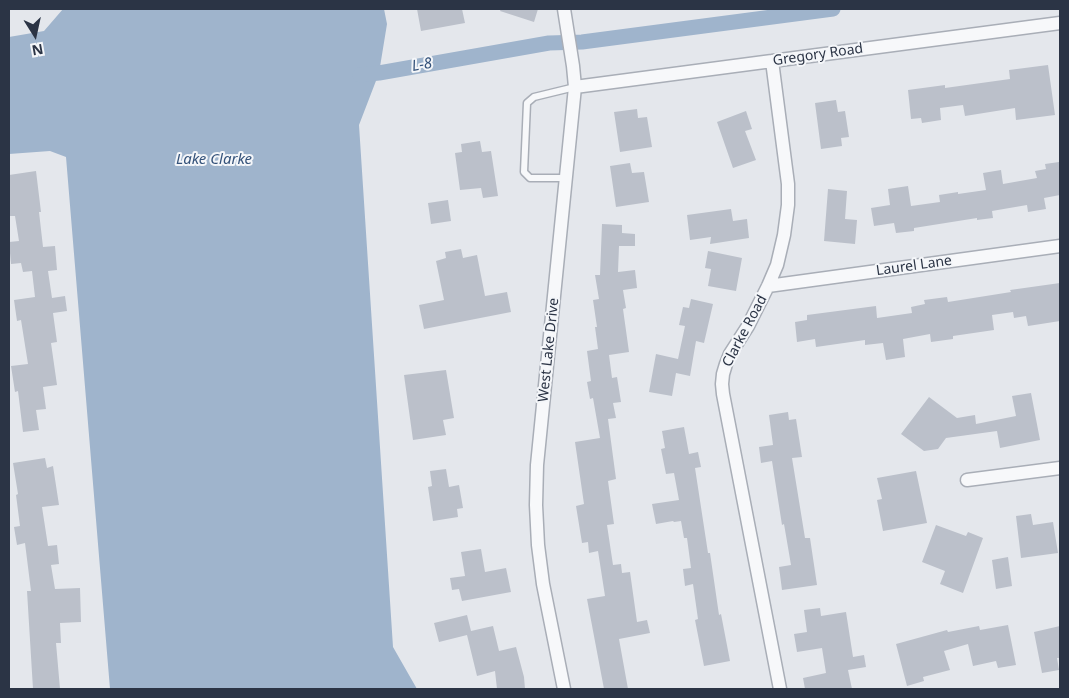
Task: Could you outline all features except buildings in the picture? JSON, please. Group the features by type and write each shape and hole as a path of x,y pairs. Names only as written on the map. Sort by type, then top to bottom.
{"street":[{"name":"West Lake Drive","path":"564,689 543,584 538,545 536,505 537,466 575,87 565,14"},
{"name":"Gregory Road","path":"575,87 1060,23"},
{"name":"Clarke Road","path":"772,61 788,184 788,205 784,235 777,265 748,326 730,354 723,374 722,384 780,689"},
{"name":"Laurel Lane","path":"768,286 1060,246"},
{"path":"967,480 1060,468"}],"lane":[{"path":"566,178 530,178 524,172 527,104 534,97 575,87"}],"water":[{"name":"Lake Clarke","path":"63,9 384,9 387,24 379,73 359,125 393,647 417,689 110,689 66,157 50,151 9,154 9,37 44,31"}],"waterway":[{"name":"L-8","path":"360,75 549,43 582,42 833,9"}]}
